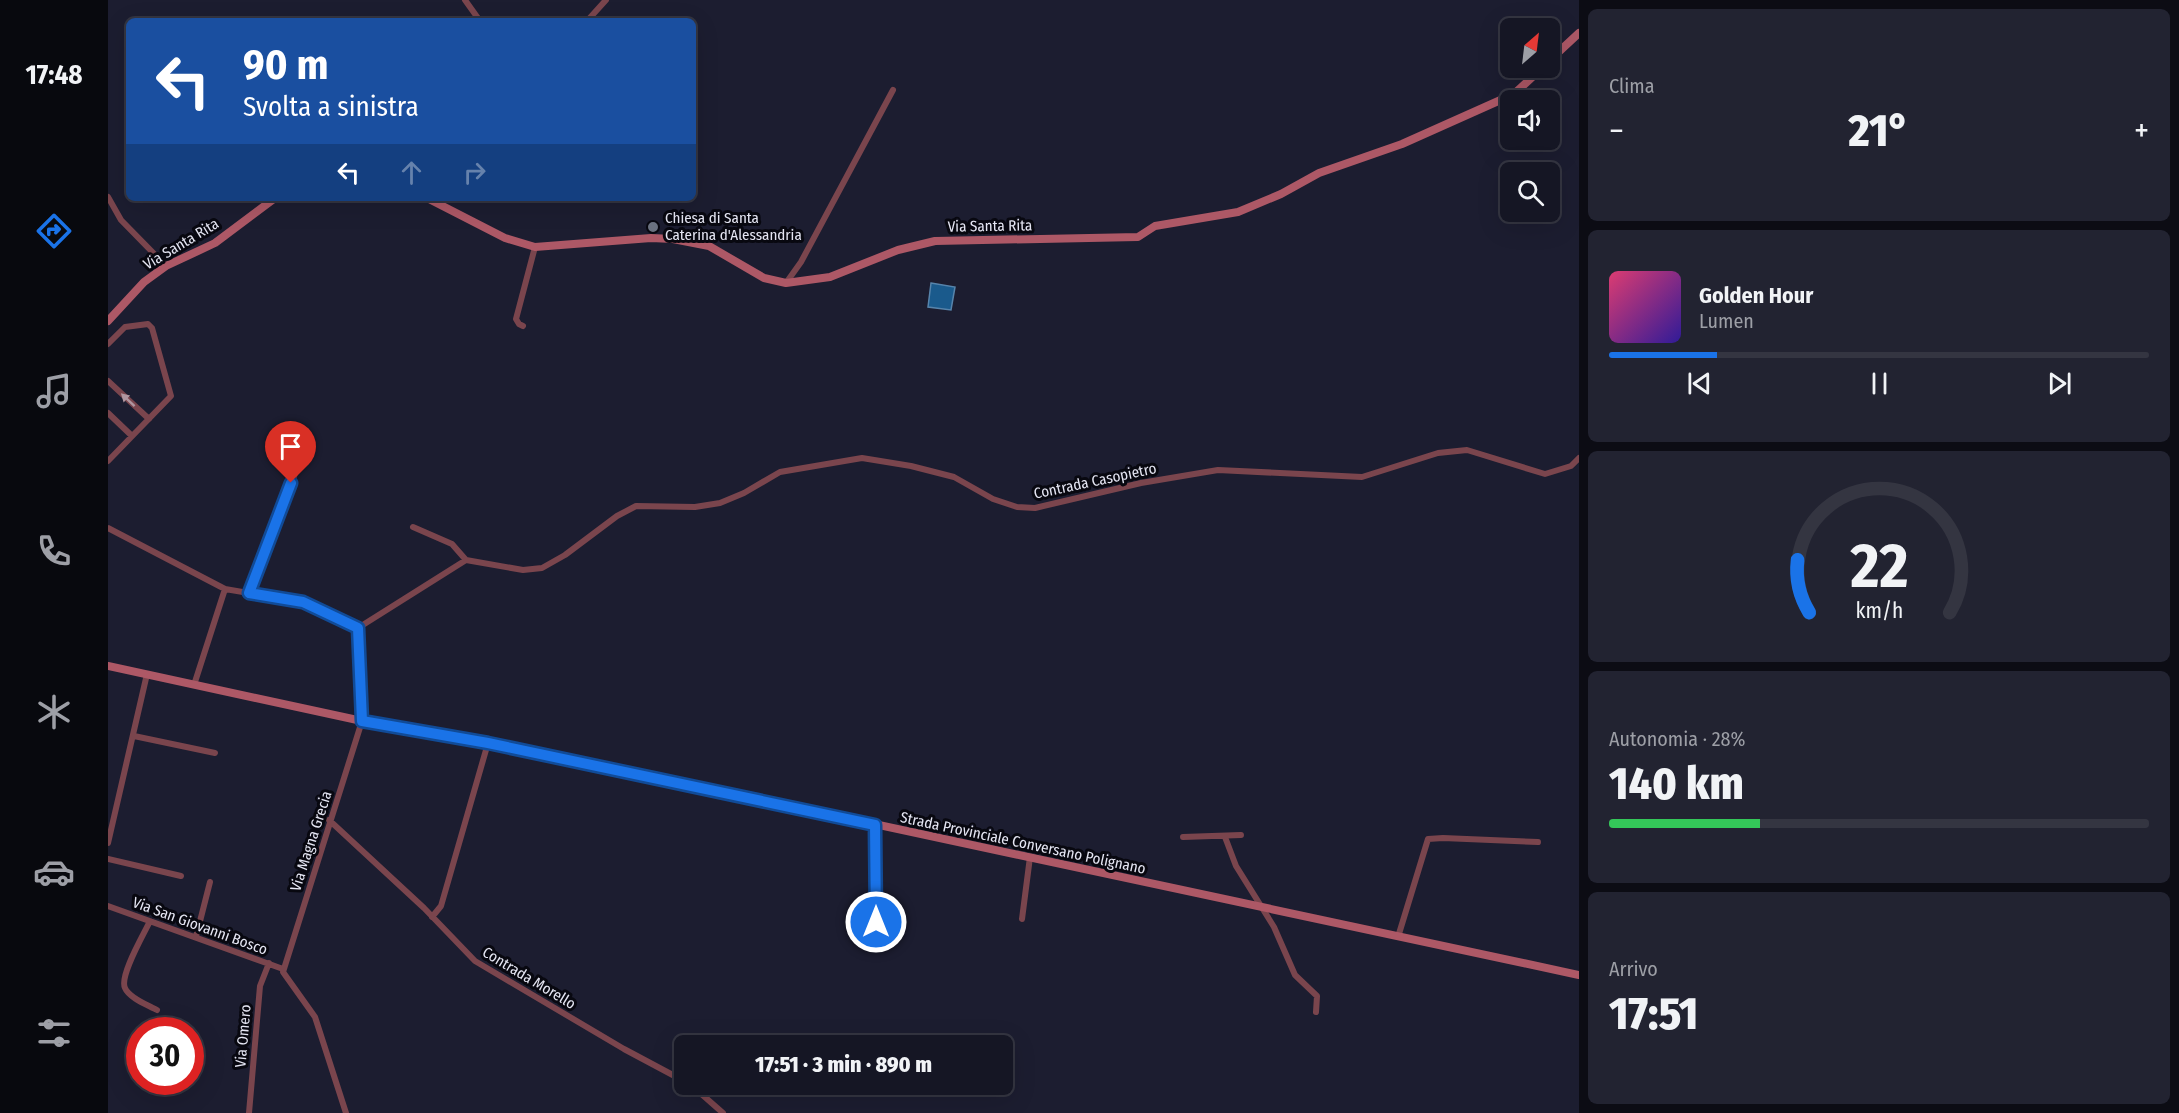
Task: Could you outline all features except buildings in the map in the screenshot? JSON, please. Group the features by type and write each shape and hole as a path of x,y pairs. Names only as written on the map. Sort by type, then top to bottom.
{"main road":[{"path":"1560,51 1579,33"},
{"name":"Via Santa Rita","path":"433,201 505,237 535,247 651,238 673,239 708,246 764,278 786,283 830,277 898,250 935,241 1138,237 1155,226 1238,212 1281,194 1319,173 1402,144 1514,94 1531,78"},
{"name":"Via Santa Rita","path":"108,321 144,282 166,266 215,243 270,201"},
{"name":"Strada Provinciale Conversano Polignano","path":"108,666 362,721 488,743 1579,975"}],"street":[{"path":"465,0 478,18"},
{"path":"590,18 606,0"},
{"path":"786,283 801,262 893,90"},
{"path":"108,197 121,220 166,266"},
{"path":"523,326 516,318 535,247"},
{"path":"108,344 125,327 148,324 152,328 171,396 108,460"},
{"path":"110,386 148,419"},
{"path":"108,413 132,436"},
{"path":"249,593 308,440"},
{"name":"Contrada Casopietro","path":"466,560 523,570 542,568 565,555 617,516 636,506 695,507 720,503 744,493 780,472 862,458 912,466 954,477 993,499 1017,507 1035,508 1141,483 1218,470 1362,477 1438,453 1467,450 1545,474 1571,466 1579,458"},
{"path":"358,628 466,560 452,544 413,527"},
{"path":"108,528 225,589 303,602 358,628"},
{"path":"194,685 225,589"},
{"path":"358,628 362,721"},
{"path":"108,843 147,674"},
{"name":"Via Magna Grecia","path":"284,969 362,721"},
{"path":"134,736 216,753"},
{"path":"432,917 441,906 488,743"},
{"name":"Contrada Morello","path":"329,820 432,917 465,953 492,972 674,1076"},
{"path":"875,825 876,944"},
{"path":"1183,837 1241,835"},
{"path":"1224,837 1236,866 1279,937 1295,975 1317,996 1316,1012"},
{"path":"1398,937 1428,839 1538,842"},
{"path":"1022,919 1030,857"},
{"path":"108,859 181,876"},
{"path":"196,937 210,882"},
{"name":"Via San Giovanni Bosco","path":"108,906 284,969"},
{"path":"150,921 127,969 124,988 157,1010"},
{"name":"Via Omero","path":"249,1113 260,986 269,963"},
{"path":"284,969 282,972 286,979 315,1017 346,1113"},
{"path":"703,1095 723,1113"}],"water":[{"path":"931,283 955,287 951,310 928,307"}],"place":[{"name":"Chiesa di Santa Caterina d'Alessandria","path":"653,227"}],"route":[{"path":"291,483 249,593 303,602 358,628 362,721 488,743 875,825 876,922"}]}
